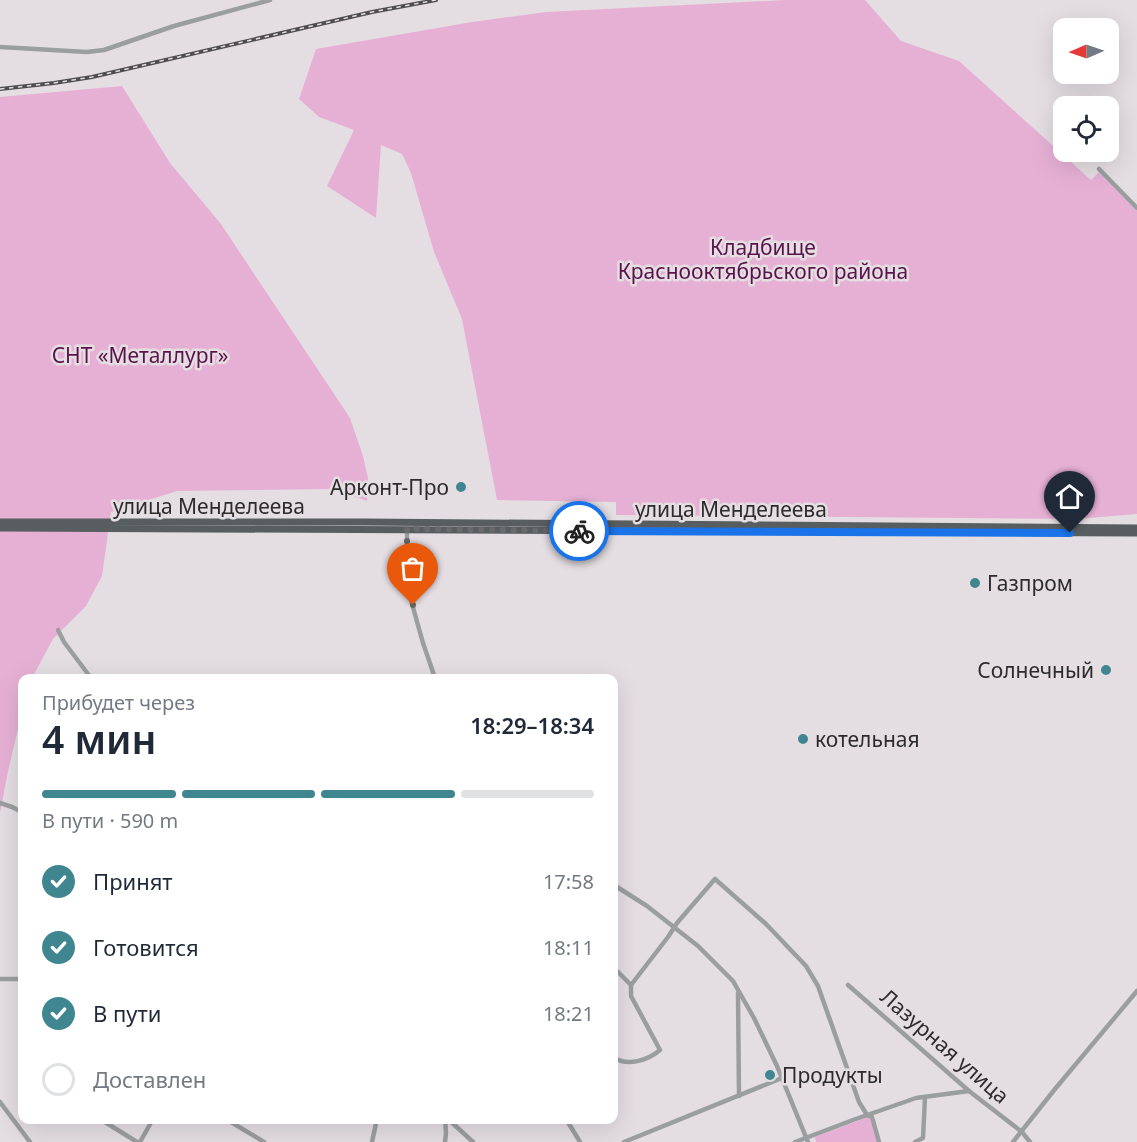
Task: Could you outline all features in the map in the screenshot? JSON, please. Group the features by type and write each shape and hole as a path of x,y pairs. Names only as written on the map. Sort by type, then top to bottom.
{"highway":[{"name":"улица Менделеева","path":"0,522 364,522 1137,528"},
{"name":"улица Менделеева","path":"0,528 1137,533"}],"street":[{"path":"0,47 87,52 105,50 174,26 270,0"},
{"path":"1099,170 1137,208"},
{"path":"407,529 407,586 434,674"},
{"path":"58,630 64,642 88,674"},
{"path":"0,803 18,810"},
{"path":"618,1060 638,1062 660,1050 631,996 631,985 683,915 715,879 766,924 806,966 818,986 859,1102 867,1115 872,1117 879,1142"},
{"path":"618,888 647,906 698,946 733,981 754,1017 807,1140"},
{"path":"618,972 631,985"},
{"path":"0,980 18,979"},
{"name":"Лазурная улица","path":"848,985 969,1091 1022,1132 1030,1142"},
{"path":"738,991 739,1096"},
{"path":"1013,1142 1054,1089 1137,991"},
{"path":"624,1142 782,1078"},
{"path":"795,1142 807,1140 916,1098 969,1091"},
{"path":"915,1142 923,1138 925,1096"},
{"path":"0,1102 30,1142"},
{"path":"108,1124 139,1142 150,1124"},
{"path":"234,1124 264,1142"},
{"path":"372,1142 376,1124"},
{"path":"445,1142 446,1124"},
{"path":"452,1124 473,1142"},
{"path":"569,1124 580,1142"}],"green space":[{"name":"Кладбище Краснооктябрьского района","path":"785,0 865,0 901,41 959,61 1053,146 1053,162 1071,162 1091,180 1099,172 1137,211 1137,514 1077,519 616,515 616,502 497,500 462,319 434,252 411,173 402,154 381,145 376,218 327,186 354,130 319,117 299,99 316,49 472,22 546,12"},
{"name":"СНТ «Металлург»","path":"122,86 170,163 221,224 350,418 368,478 367,501 332,489 177,491 111,512 102,576 86,606 53,639 34,674 18,674 18,729 0,813 0,97"},
{"path":"873,1115 881,1142 816,1142 815,1137"}],"railway":[{"path":"0,89 92,77 372,12 436,0"}],"way so far":[{"path":"413,605 407,586 407,529 579,531"}],"place":[{"name":"Арконт-Про","path":"461,487"},
{"name":"Газпром","path":"975,583"},
{"name":"Солнечный","path":"1106,670"},
{"name":"котельная","path":"803,739"},
{"name":"Продукты","path":"770,1075"}],"route":[{"path":"579,531 1070,533"}]}
